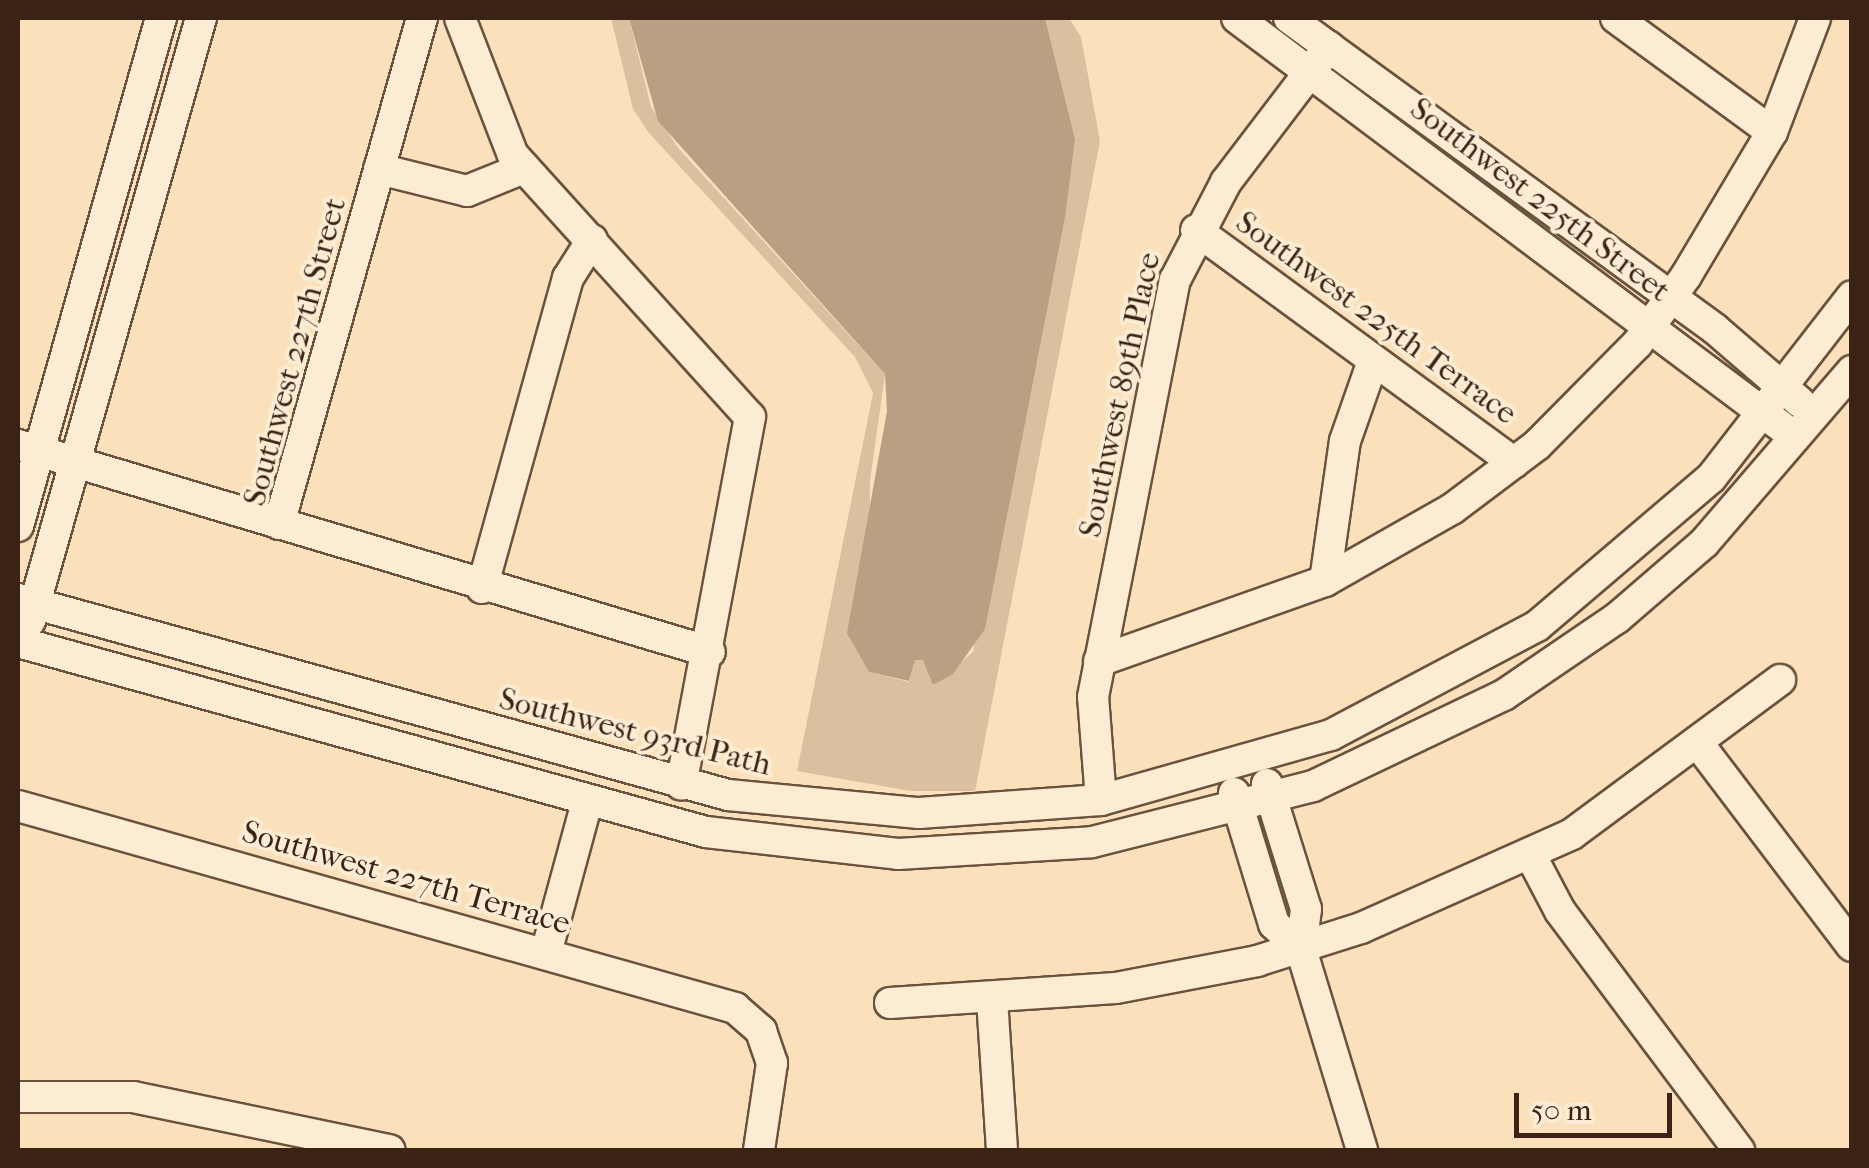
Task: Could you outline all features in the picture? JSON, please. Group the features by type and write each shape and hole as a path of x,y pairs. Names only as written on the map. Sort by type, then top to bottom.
{"street":[{"path":"18,526 29,448 161,18"},
{"path":"201,18 76,462 26,602 20,650 588,802 744,839 898,854 1070,845 1272,800 1436,733 1555,663 1690,556 1808,428 1852,371"},
{"name":"Southwest 227th Street","path":"422,18 279,524 482,588 710,652"},
{"path":"460,18 502,134 524,168 750,417 710,652 681,785"},
{"name":"Southwest 225th Street","path":"1236,18 1319,59 1672,296 1787,390 1808,428"},
{"name":"Southwest 225th Street","path":"1289,18 1319,59 1650,327 1766,417 1808,428"},
{"path":"1616,18 1772,132"},
{"path":"1099,662 1325,581 1514,463 1650,327 1672,296 1772,132 1815,18"},
{"name":"Southwest 89th Place","path":"1101,800 1092,732 1099,662 1171,294 1196,230 1319,59"},
{"name":"Southwest 227th Street","path":"380,170 466,191 524,168"},
{"name":"Southwest 225th Terrace","path":"1196,230 1514,463"},
{"path":"482,588 568,278 592,240"},
{"name":"Southwest 93rd Path","path":"26,602 681,785 880,812 1101,800 1259,762 1402,704 1536,626 1657,531 1766,417 1852,296"},
{"path":"1325,581 1342,452 1373,360"},
{"path":"29,448 279,524"},
{"path":"890,1004 1116,988 1302,949 1530,854 1585,826 1780,680"},
{"path":"1697,742 1852,946"},
{"path":"1259,762 1306,909 1302,949 1362,1150"},
{"path":"1227,771 1274,924 1302,949"},
{"path":"546,953 588,802"},
{"name":"Southwest 227th Terrace","path":"18,806 724,1004 764,1037 773,1093 759,1150"},
{"path":"1530,854 1560,911 1739,1150"},
{"path":"992,999 1002,1150"},
{"path":"18,1097 132,1098 390,1150"}],"shaded area":[{"path":"611,18 629,18 651,107 679,149 885,374 870,481 869,672 909,682 915,659 924,660 934,685 973,652 1066,212 1075,139 1045,18 1069,18 1081,37 1100,141 975,791 910,791 797,771 873,393 855,357 649,133 633,109"},
{"path":"629,18 1045,18 1075,139 1066,212 985,629 953,674 933,685 923,660 915,660 909,681 869,672 847,633 887,411 885,374 658,121"}]}
